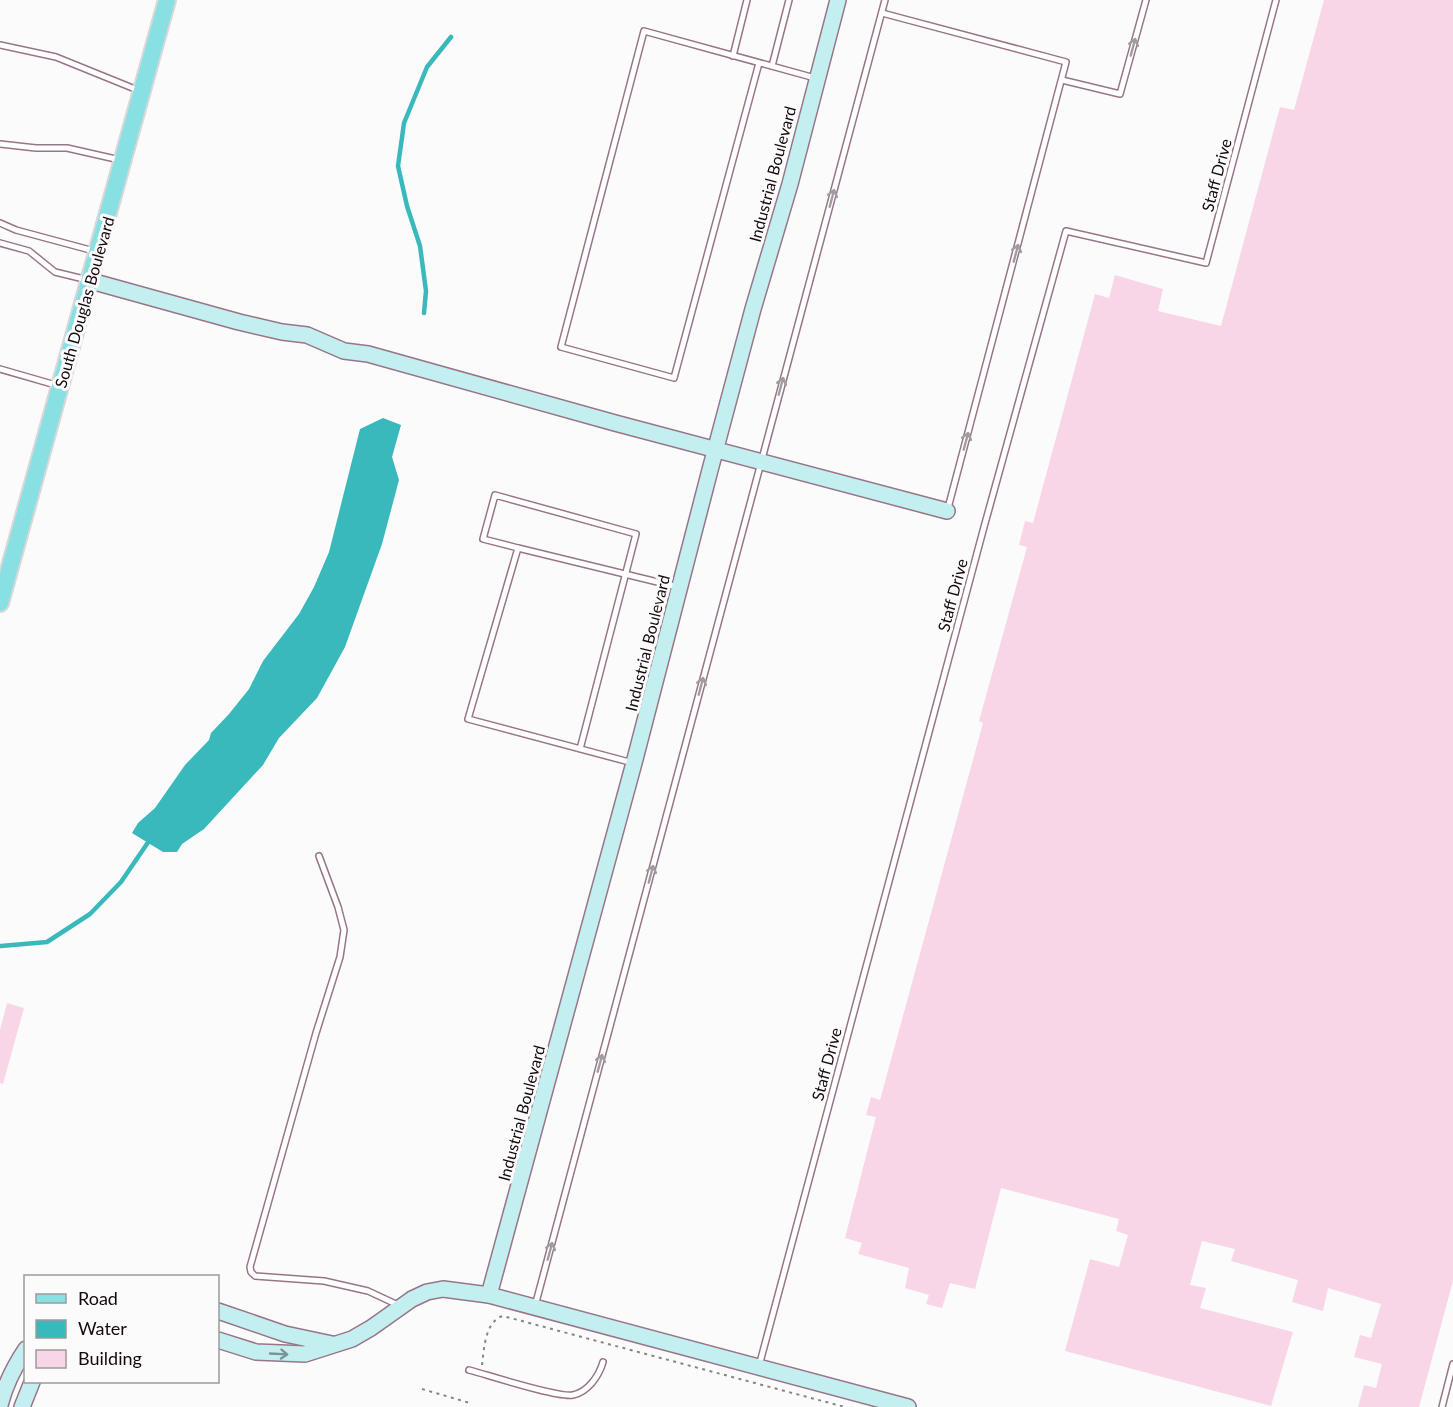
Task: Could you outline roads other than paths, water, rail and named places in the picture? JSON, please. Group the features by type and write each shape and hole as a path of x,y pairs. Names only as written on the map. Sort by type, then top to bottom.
{"main road":[{"name":"South Douglas Boulevard","path":"0,603 167,0"}],"street":[{"name":"Industrial Boulevard","path":"489,1295 838,0"},
{"path":"91,281 239,322 282,332 308,335 344,351 368,354 761,461 949,504"},
{"path":"219,1341 256,1352 305,1354 352,1339 412,1299 427,1292 443,1289 489,1295 908,1407"},
{"path":"219,1311 285,1334 332,1344"},
{"path":"0,1405 4,1388 24,1352"},
{"path":"22,1407 32,1383"}],"lane":[{"path":"733,56 747,0"},
{"path":"772,66 789,0"},
{"path":"535,1308 885,0"},
{"path":"1062,80 1120,94 1146,0"},
{"name":"Staff Drive","path":"758,1367 1066,231 1206,263 1276,0"},
{"path":"882,13 1066,63 949,504"},
{"path":"759,63 674,378 561,346 644,31 817,79"},
{"path":"0,45 56,57 142,92"},
{"path":"0,144 36,148 67,148 123,161"},
{"path":"0,223 16,230 98,252"},
{"path":"0,243 29,251 55,272 91,281"},
{"path":"0,369 60,387"},
{"path":"580,749 626,574 636,534 495,495 483,539 626,574 680,588"},
{"path":"518,548 468,719 634,763"},
{"path":"319,856 344,930 340,957 316,1033 250,1267 255,1276 324,1281 368,1291 401,1306"},
{"path":"469,1370 571,1395 588,1388 603,1362"},
{"path":"1442,1407 1453,1364"}],"water":[{"path":"383,418 401,425 392,457 399,480 382,544 345,647 317,698 279,738 263,765 204,829 182,844 177,852 163,852 132,833 138,823 155,808 185,765 209,740 211,733 249,689 263,661 299,614 329,552 360,429"}],"waterway":[{"path":"424,313 426,291 420,246 407,206 398,166 404,123 427,67 451,37"},
{"path":"1,946 47,942 90,914 121,882 151,838"}]}
